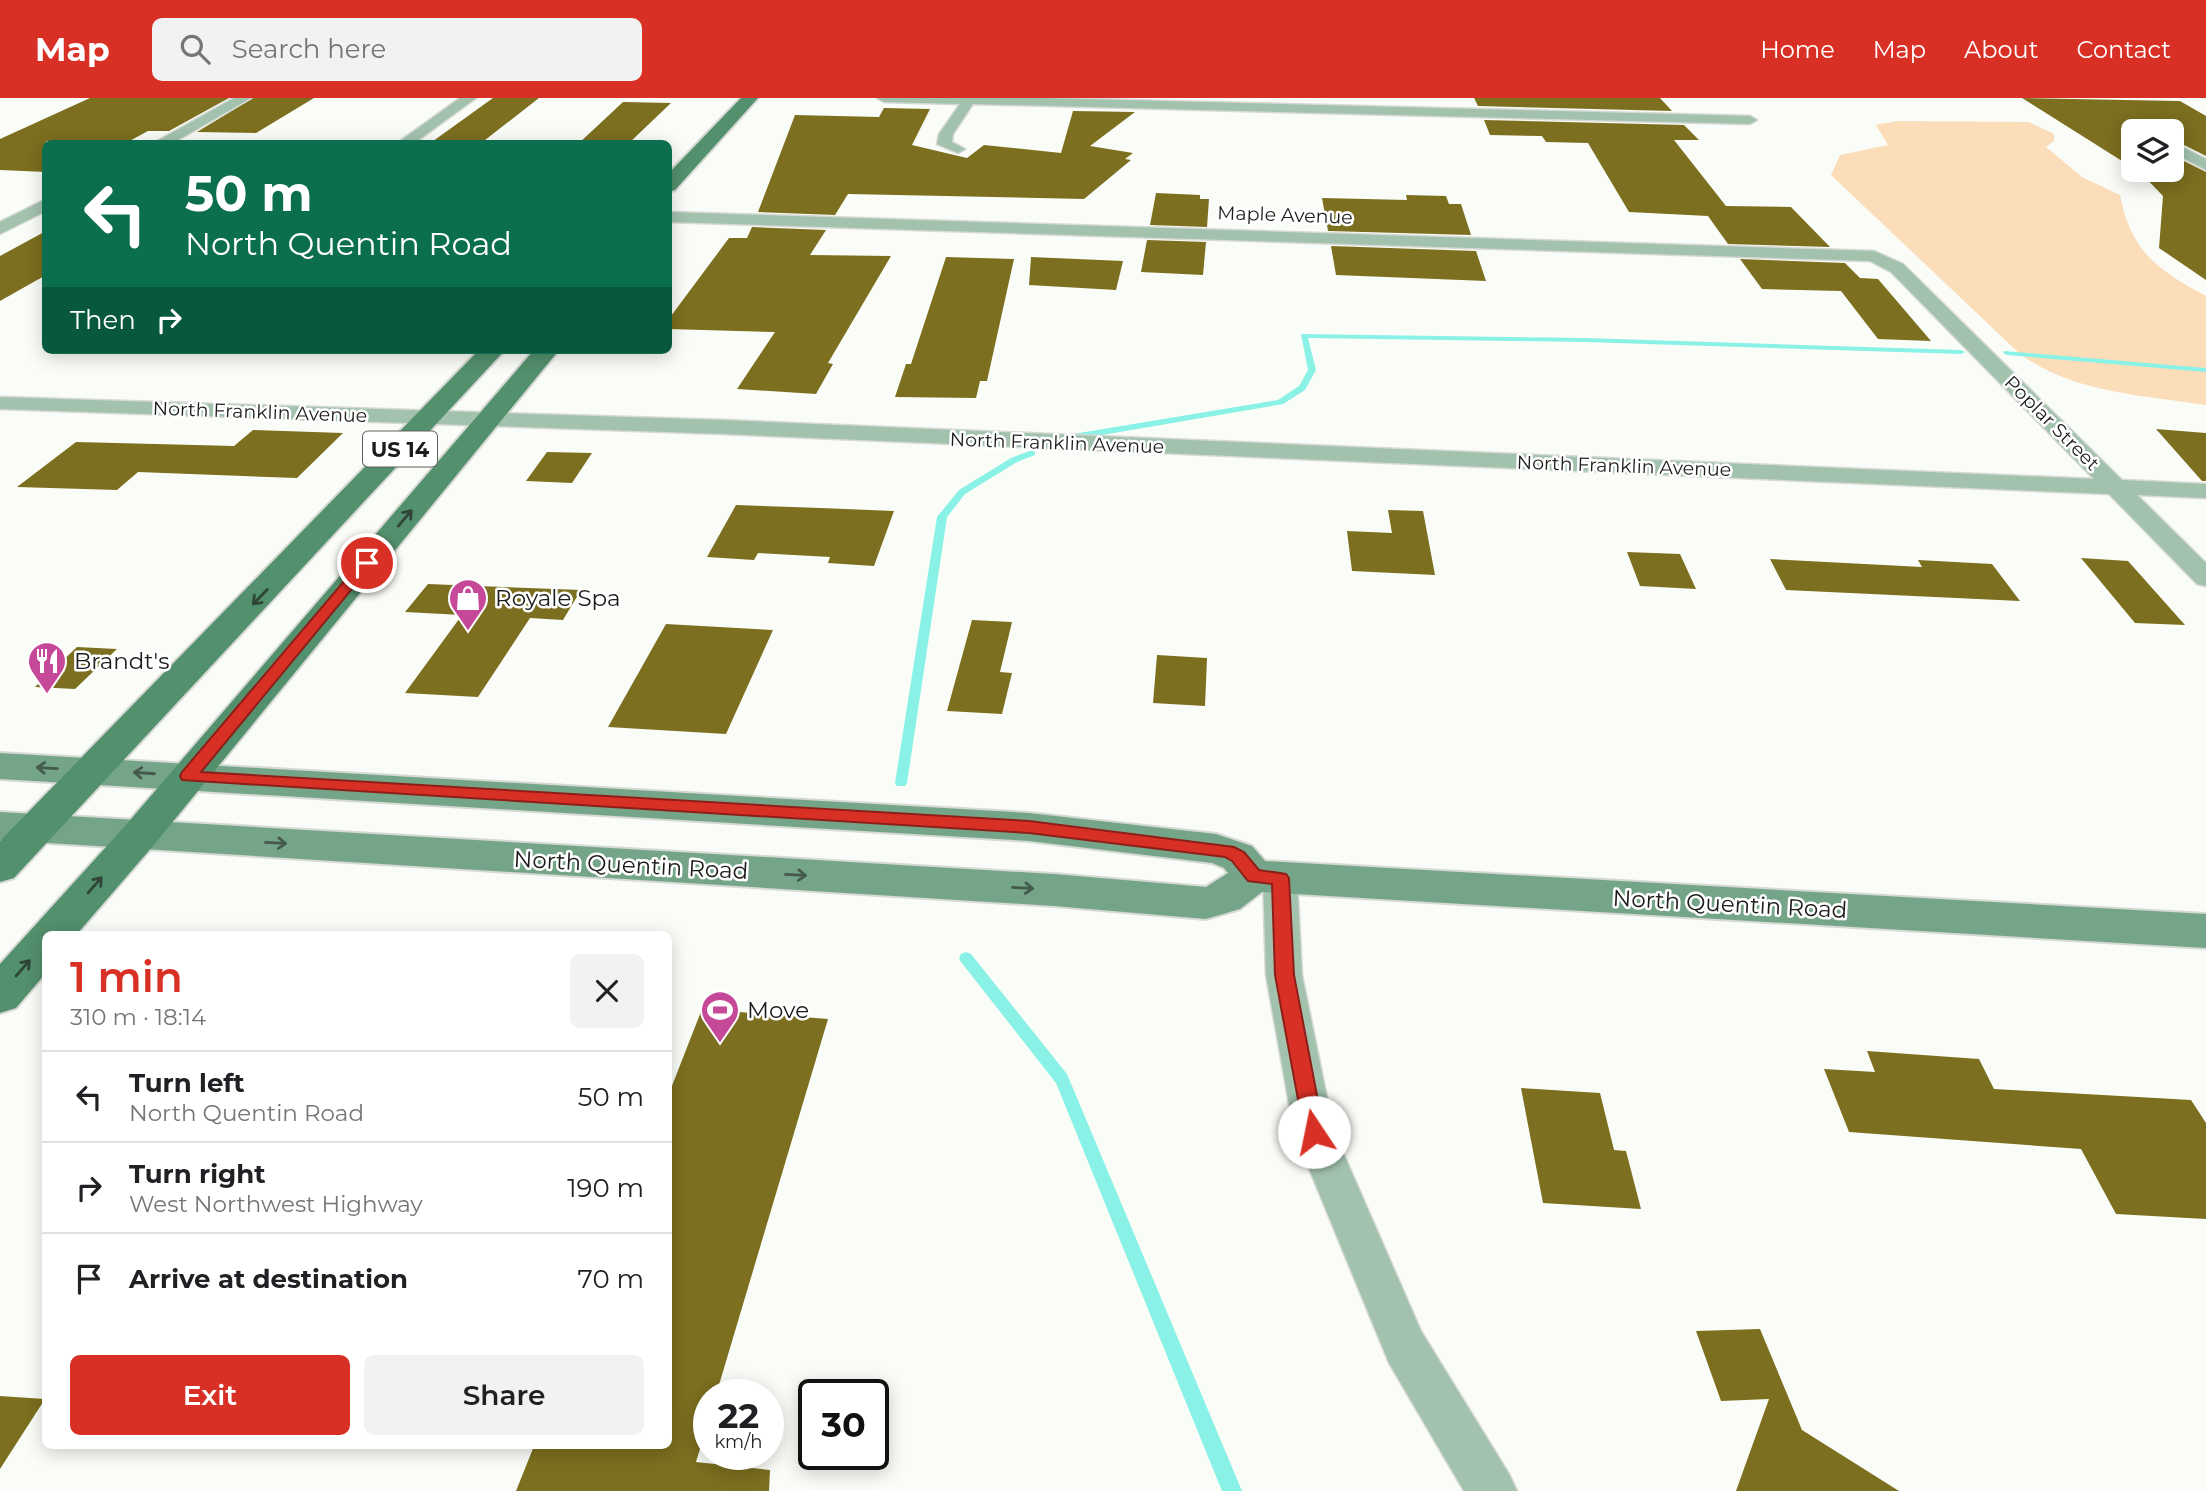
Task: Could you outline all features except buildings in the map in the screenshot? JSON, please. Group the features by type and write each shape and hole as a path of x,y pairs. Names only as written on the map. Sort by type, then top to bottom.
{"main road":[{"path":"672,182 750,98"},
{"name":"US 14","path":"0,867 19,827 94,770 489,354"},
{"name":"US 14","path":"55,931 139,836 544,354"},
{"path":"0,765 1029,827 1216,849 1238,857 1267,877"},
{"name":"North Quentin Road","path":"19,827 1040,889 1206,903 1225,898 1267,877 2206,931"},
{"path":"0,995 42,947"}],"street":[{"path":"166,140 244,98"},
{"path":"408,140 469,98"},
{"path":"884,98 1202,102 1750,120"},
{"path":"1579,98 1590,115"},
{"path":"958,149 944,144 946,134 970,99"},
{"path":"2184,153 2206,165"},
{"path":"11,201 42,203"},
{"path":"0,229 42,205"},
{"name":"Maple Avenue","path":"672,218 1844,253 1874,256 1897,268"},
{"name":"Poplar Street","path":"1897,268 2206,578"},
{"name":"North Franklin Avenue","path":"0,403 488,419 2206,491"},
{"path":"1267,877 1314,1132 1405,1347 1492,1491"}],"shaded area":[{"path":"1897,121 2029,122 2054,134 2054,141 2046,147 2082,177 2120,195 2131,231 2149,257 2174,277 2206,296 2206,405 2085,385 2041,367 2020,354 1831,175 1840,155 1888,145 1876,125"}],"waterway":[{"path":"1067,438 1280,402 1302,388 1312,370 1304,336 1585,340 1961,352"},
{"path":"2007,353 2206,370"},
{"path":"901,783 942,517 962,492 1014,460 1032,453"},
{"path":"966,958 1062,1079 1232,1491"}],"place":[{"name":"Royale Spa","path":"468,632"},
{"name":"Brandt's","path":"47,695"},
{"name":"Move","path":"720,1044"}],"route":[{"path":"367,563 188,776 1029,827 1228,851 1238,857 1254,876 1280,878 1284,975 1314,1132"}]}
